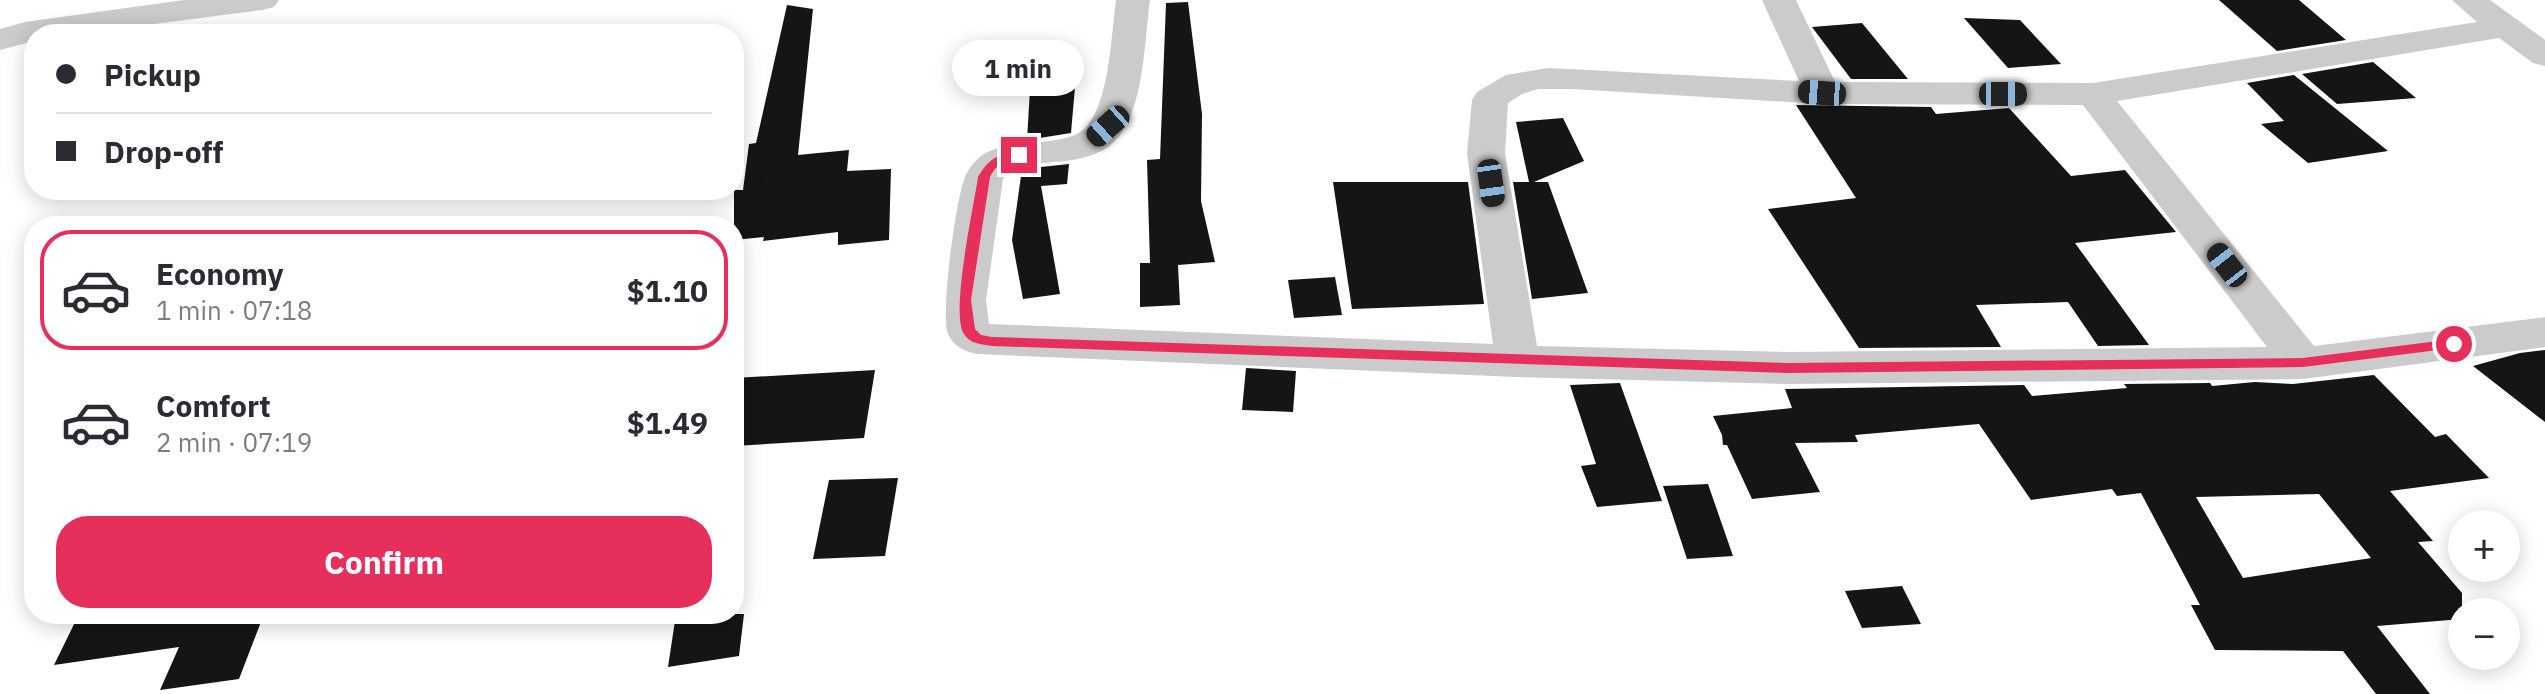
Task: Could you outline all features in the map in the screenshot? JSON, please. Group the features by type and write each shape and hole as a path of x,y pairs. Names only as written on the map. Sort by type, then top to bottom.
{"street":[{"path":"79,24 262,0"},
{"path":"1133,0 1117,101 1108,126 1091,141 1069,149 1001,157 991,165 984,177 965,300 968,331 977,339 1517,361 1788,368 2303,363 2545,332"},
{"path":"1779,0 1822,93"},
{"path":"2469,0 2545,56"},
{"path":"1517,361 1486,153 1490,100 1506,85 1536,79 1572,78 1822,93 2093,94 2506,27"},
{"path":"0,40 24,33"},
{"path":"2093,94 2303,363"}],"building":[{"path":"2219,0 2299,0 2346,40 2277,51"},
{"path":"1188,2 1202,114 1201,201 1215,262 1178,265 1180,305 1140,307 1140,263 1150,263 1147,160 1160,159 1166,3"},
{"path":"787,5 813,9 798,155 849,150 847,171 891,169 889,240 838,245 838,232 763,241 764,237 744,239 744,216 734,216 734,200 744,200 749,144 756,143"},
{"path":"1964,18 2020,20 2061,64 2008,68"},
{"path":"1862,23 1908,79 1851,79 1812,27"},
{"path":"2373,62 2416,98 2337,104 2302,74"},
{"path":"2294,75 2388,151 2308,163 2261,124 2284,121 2247,83"},
{"path":"1075,87 1071,133 1027,140 1030,89"},
{"path":"1796,105 1931,107 1936,114 2009,108 2071,176 2125,170 2176,232 2075,243 2149,345 2098,346 2068,302 1976,305 2001,347 1859,348 1768,209 1856,198"},
{"path":"1563,118 1584,161 1534,182 1548,182 1588,293 1532,299 1513,182 1529,182 1516,122"},
{"path":"1069,164 1067,184 1041,186 1060,294 1023,299 1012,240 1022,169"},
{"path":"1333,182 1468,182 1484,304 1352,309"},
{"path":"1335,277 1342,315 1294,318 1288,280"},
{"path":"2545,350 2545,422 2473,366 2520,353"},
{"path":"1246,368 1296,371 1293,412 1242,410"},
{"path":"875,370 864,438 744,445 744,377"},
{"path":"2374,375 2435,437 2446,434 2489,478 2390,491 2433,541 2418,542 2448,577 2448,582 2453,582 2462,593 2462,598 2448,598 2448,620 2377,626 2430,694 2376,694 2343,651 2215,650 2191,605 2200,605 2141,493 2117,496 2112,489 2031,500 1979,424 1855,435 1858,442 1795,443 1820,492 1752,499 1727,445 1723,445 1713,416 1792,408 1785,389 2024,385 2032,396 2127,388 2124,384 2210,383 2212,386 2255,382 2293,384","holes":["2319,494 2371,558 2243,578 2196,497"]},
{"path":"1620,383 1662,501 1597,507 1581,466 1596,464 1570,385"},
{"path":"898,478 885,556 813,559 829,480"},
{"path":"1708,484 1733,556 1687,559 1663,486"},
{"path":"1902,586 1921,624 1862,628 1845,591"},
{"path":"74,624 260,624 239,679 160,690 179,647 54,665"},
{"path":"674,624 743,624 739,656 668,667"}],"route":[{"path":"1019,155 1001,157 991,165 984,177 965,300 968,331 977,339 992,342 1788,368 2303,363 2454,344"}]}
